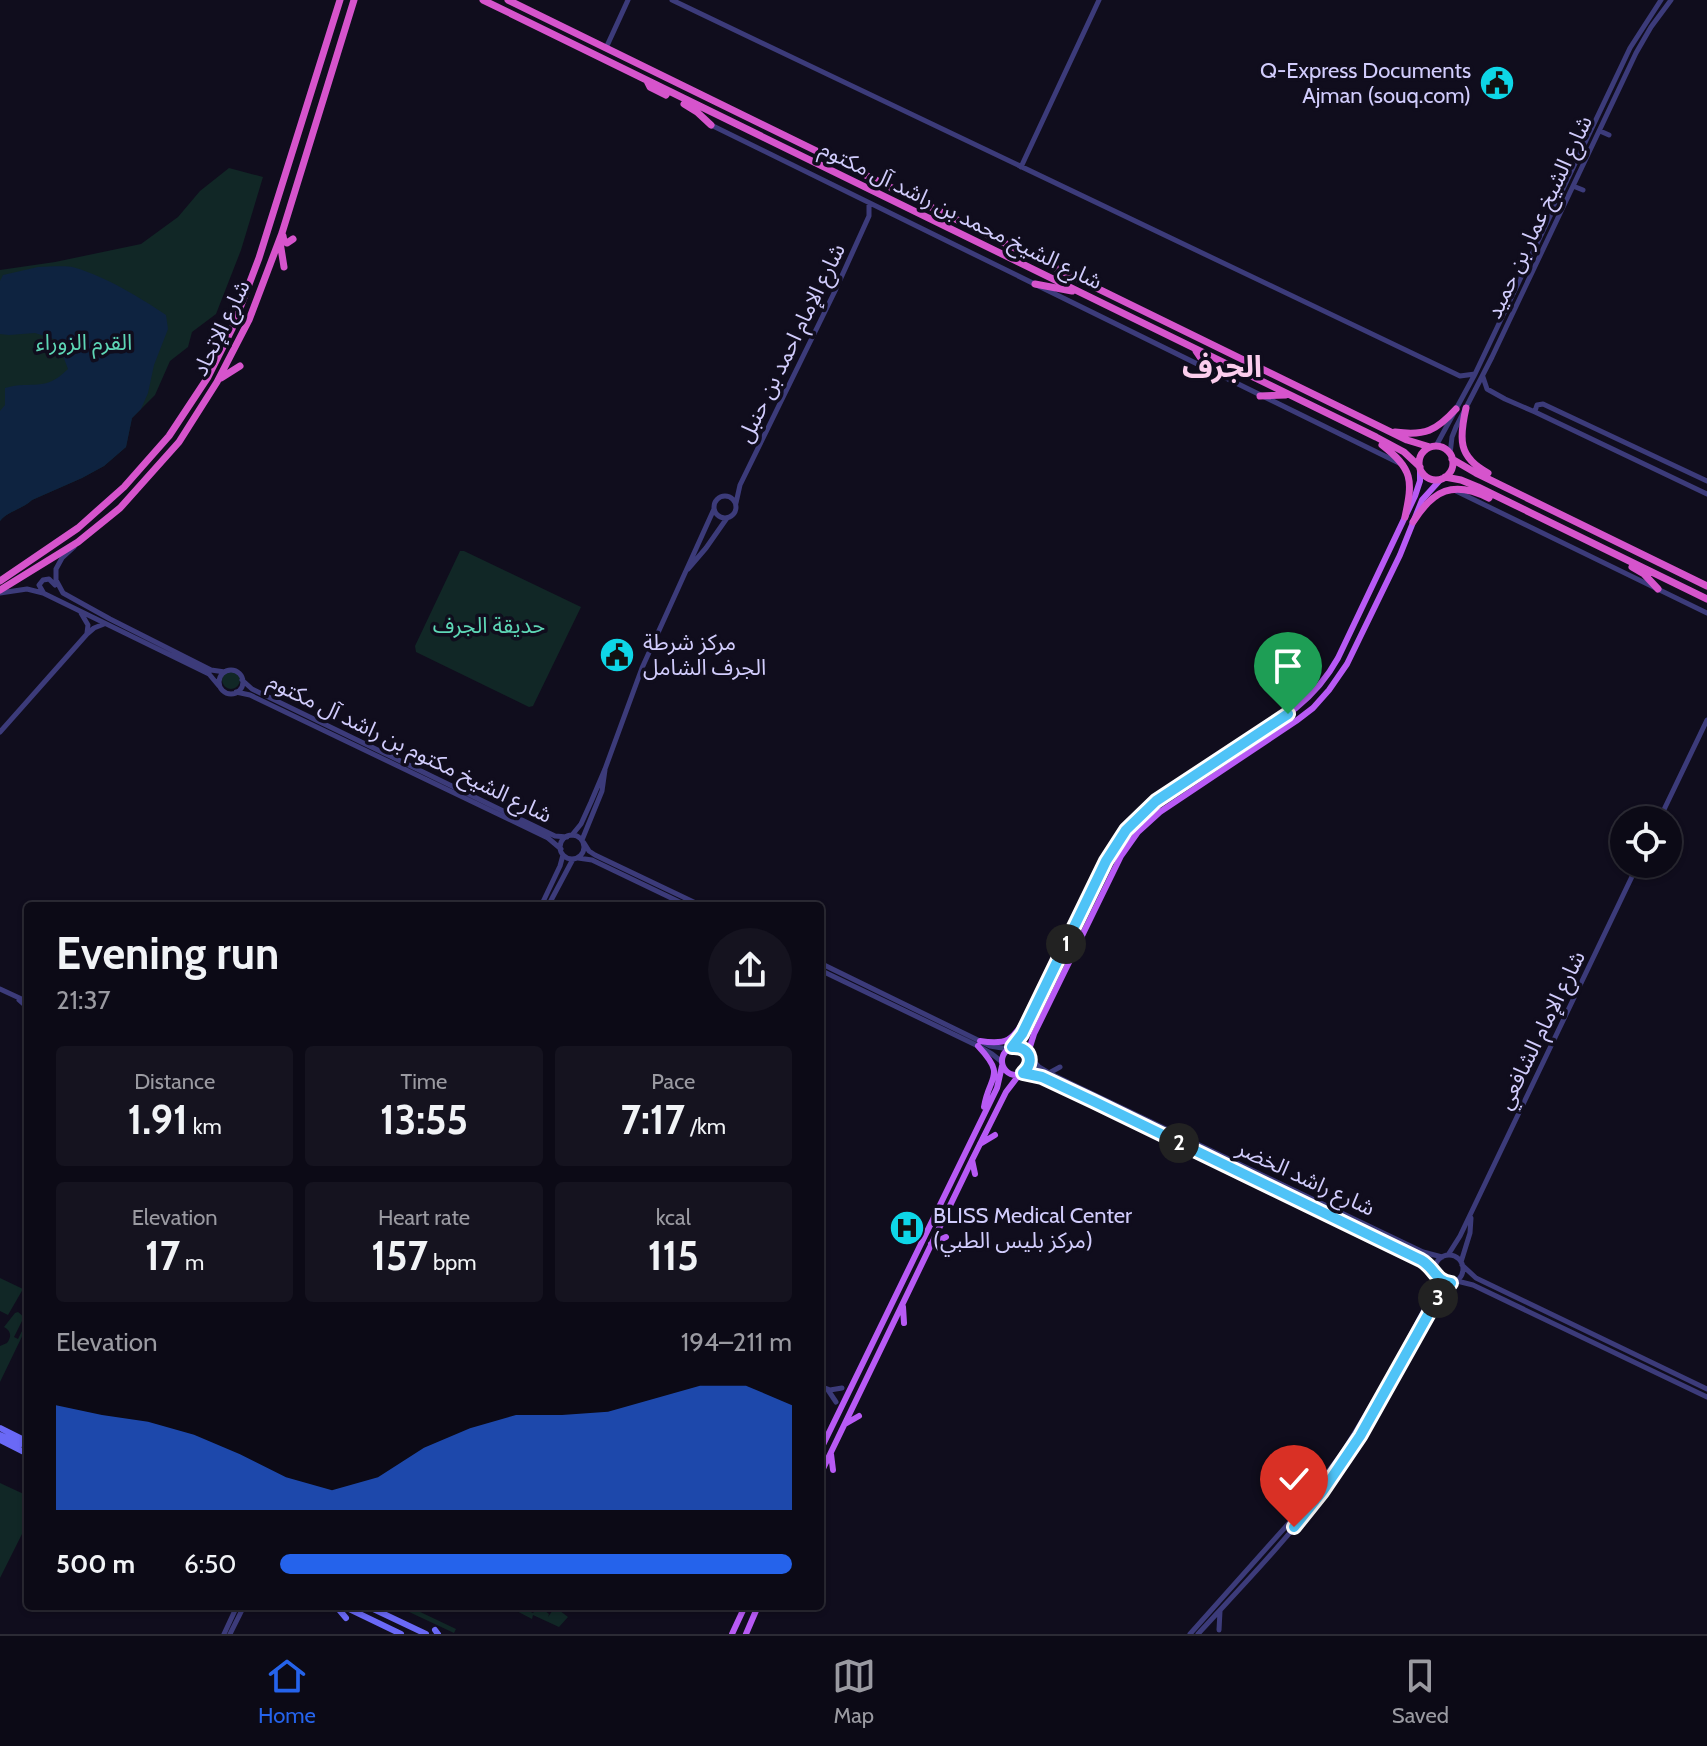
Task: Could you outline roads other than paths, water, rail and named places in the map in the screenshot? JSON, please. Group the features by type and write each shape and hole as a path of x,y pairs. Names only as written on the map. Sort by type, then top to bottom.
{"highway":[{"name":"شارع الإتحاد","path":"0,581 78,528 124,487 169,436 208,377 228,337 259,258 337,0"},
{"name":"شارع الإتحاد","path":"0,592 106,522 179,442 217,382 249,320 281,236 346,22 352,16 356,0"},
{"name":"شارع الشيخ محمد بن راشد آل مكتوم","path":"483,0 1376,437 1404,452 1420,468"},
{"name":"شارع الشيخ محمد بن راشد آل مكتوم","path":"508,0 1389,431 1433,447"},
{"path":"647,81 650,87 682,108 697,112 711,125"},
{"path":"281,236 286,243 293,239"},
{"path":"281,236 284,267"},
{"path":"1035,284 1077,291"},
{"path":"1194,350 1209,370"},
{"path":"217,382 240,366"},
{"path":"1260,396 1289,395"},
{"path":"1466,408 1461,439 1467,457 1476,467 1499,478 1509,488"},
{"path":"1389,431 1415,434 1428,431 1440,425 1456,409"},
{"path":"1376,437 1400,459 1405,468 1410,486 1409,520"},
{"path":"1707,586 1469,469 1444,448 1433,447 1421,455 1420,468 1428,478 1467,482 1707,599"},
{"path":"1443,478 1452,469 1451,456"},
{"path":"1409,520 1428,501 1451,489 1473,491 1495,501 1506,501"},
{"path":"1618,555 1658,589"}],"main road":[{"path":"824,1467 1008,1089 1029,1067 1034,1034 1121,856 1132,839 1160,812 1296,721 1324,696 1347,664 1400,555 1420,468"},
{"path":"824,1442 856,1367 999,1083 1003,1055 1022,1034 1119,840 1156,801 1288,714 1317,689 1338,658 1409,520 1425,496 1443,478"},
{"path":"979,1043 999,1043 1012,1038 1035,1006"},
{"path":"979,1043 995,1070 994,1081 985,1101 985,1112"},
{"path":"1010,1048 1021,1047 1029,1055"},
{"path":"1002,1064 1009,1073 1021,1074"},
{"path":"980,1144 995,1135"},
{"path":"972,1160 975,1174"},
{"path":"942,1183 952,1178"},
{"path":"919,1230 924,1237"},
{"path":"931,1244 946,1237"},
{"path":"903,1302 904,1323"},
{"path":"845,1424 859,1416"},
{"path":"0,1428 24,1440"},
{"path":"0,1438 24,1442"},
{"path":"0,1438 24,1452"},
{"path":"831,1452 833,1470"},
{"path":"339,1610 346,1618"},
{"path":"351,1610 401,1634"},
{"path":"375,1610 426,1634"},
{"path":"732,1634 743,1610"},
{"path":"746,1634 756,1610"}],"street":[{"path":"606,48 628,0"},
{"path":"672,0 1460,376 1475,374"},
{"path":"1021,167 1099,0"},
{"name":"شارع الشيخ عمار بن حميد","path":"1433,447 1475,374 1630,48 1661,0"},
{"name":"شارع الشيخ عمار بن حميد","path":"1451,456 1454,432 1641,44 1671,0"},
{"path":"700,13 703,5"},
{"path":"711,125 1405,468"},
{"path":"1600,131 1609,135"},
{"path":"1570,152 1578,156"},
{"path":"1573,186 1583,190"},
{"name":"شارع الإمام احمد بن حنبل","path":"736,503 740,485 869,216 868,202"},
{"path":"869,216 881,208"},
{"path":"1541,214 1552,212"},
{"path":"1516,268 1520,278"},
{"path":"1485,332 1495,331"},
{"path":"1460,376 1466,391"},
{"path":"1483,376 1489,391 1707,494"},
{"path":"1475,393 1489,391"},
{"path":"1535,412 1537,405 1543,404 1707,481"},
{"name":"شارع الإمام احمد بن حنبل","path":"724,496 740,485"},
{"path":"1451,489 1707,613"},
{"path":"543,902 560,866 561,843 581,824 642,668 716,500 731,497 736,503 735,512 685,572"},
{"path":"714,509 719,516 727,518"},
{"path":"61,591 55,578 57,566 78,542"},
{"path":"0,592 27,589 43,593 209,674 226,693 236,692 240,688 242,680 235,671 211,670 72,599 51,580 46,579 39,585 43,593"},
{"path":"80,612 88,625 87,634"},
{"path":"0,732 87,634 105,624"},
{"path":"219,686 219,679 225,672"},
{"name":"شارع الشيخ مكتوم بن راشد آل مكتوم","path":"242,680 252,689 485,803 555,836 570,836"},
{"name":"شارع الشيخ مكتوم بن راشد آل مكتوم","path":"236,692 250,695 548,838 562,851"},
{"path":"1666,806 1707,720"},
{"path":"550,902 566,868 584,851 583,842 602,791 605,769"},
{"path":"570,836 583,842 595,855 694,902"},
{"path":"562,851 575,858 589,859 680,902"},
{"name":"شارع الإمام الشافعي","path":"1445,1256 1458,1241 1631,878"},
{"path":"824,965 979,1043 1002,1064"},
{"path":"824,972 979,1043 1010,1048"},
{"path":"0,989 24,1000"},
{"path":"12,994 24,1004"},
{"name":"شارع راشد الخضر","path":"1029,1055 1049,1073 1423,1252 1445,1256"},
{"path":"1049,1073 1060,1067"},
{"name":"شارع راشد الخضر","path":"1021,1074 1042,1077 1134,1121 1421,1260 1436,1274"},
{"name":"شارع الإمام الشافعي","path":"1462,1263 1473,1209"},
{"path":"1190,1634 1289,1523 1343,1452 1389,1376 1433,1293 1435,1265 1445,1256 1454,1256 1476,1278 1707,1389"},
{"path":"1198,1634 1294,1527 1340,1466 1372,1418 1438,1297 1463,1272 1462,1263"},
{"path":"1436,1274 1443,1282 1469,1283 1707,1397"},
{"path":"824,1388 842,1388"},
{"path":"827,1389 836,1402"},
{"path":"224,1634 235,1610"},
{"path":"230,1634 242,1610"},
{"path":"1219,1630 1220,1610"}],"water":[{"path":"38,267 72,267 111,282 166,315 168,329 154,365 148,393 141,409 132,418 126,447 104,466 32,500 0,521 0,411 5,405 5,388 52,381 68,369 57,340 35,333 0,334 0,281 3,275"}],"place":[{"name":"Q-Express Documents Ajman (souq.com)","path":"1497,83"},
{"name":"مركز شرطة الجرف الشامل","path":"617,655"},
{"name":"BLISS Medical Center (مركز بليس الطبي)","path":"907,1228"}],"district":[{"name":"الجرف","path":"1222,366"}],"park label":[{"name":"القرم الزوراء","path":"84,342"},
{"name":"حديقة الجرف","path":"489,625"}]}
